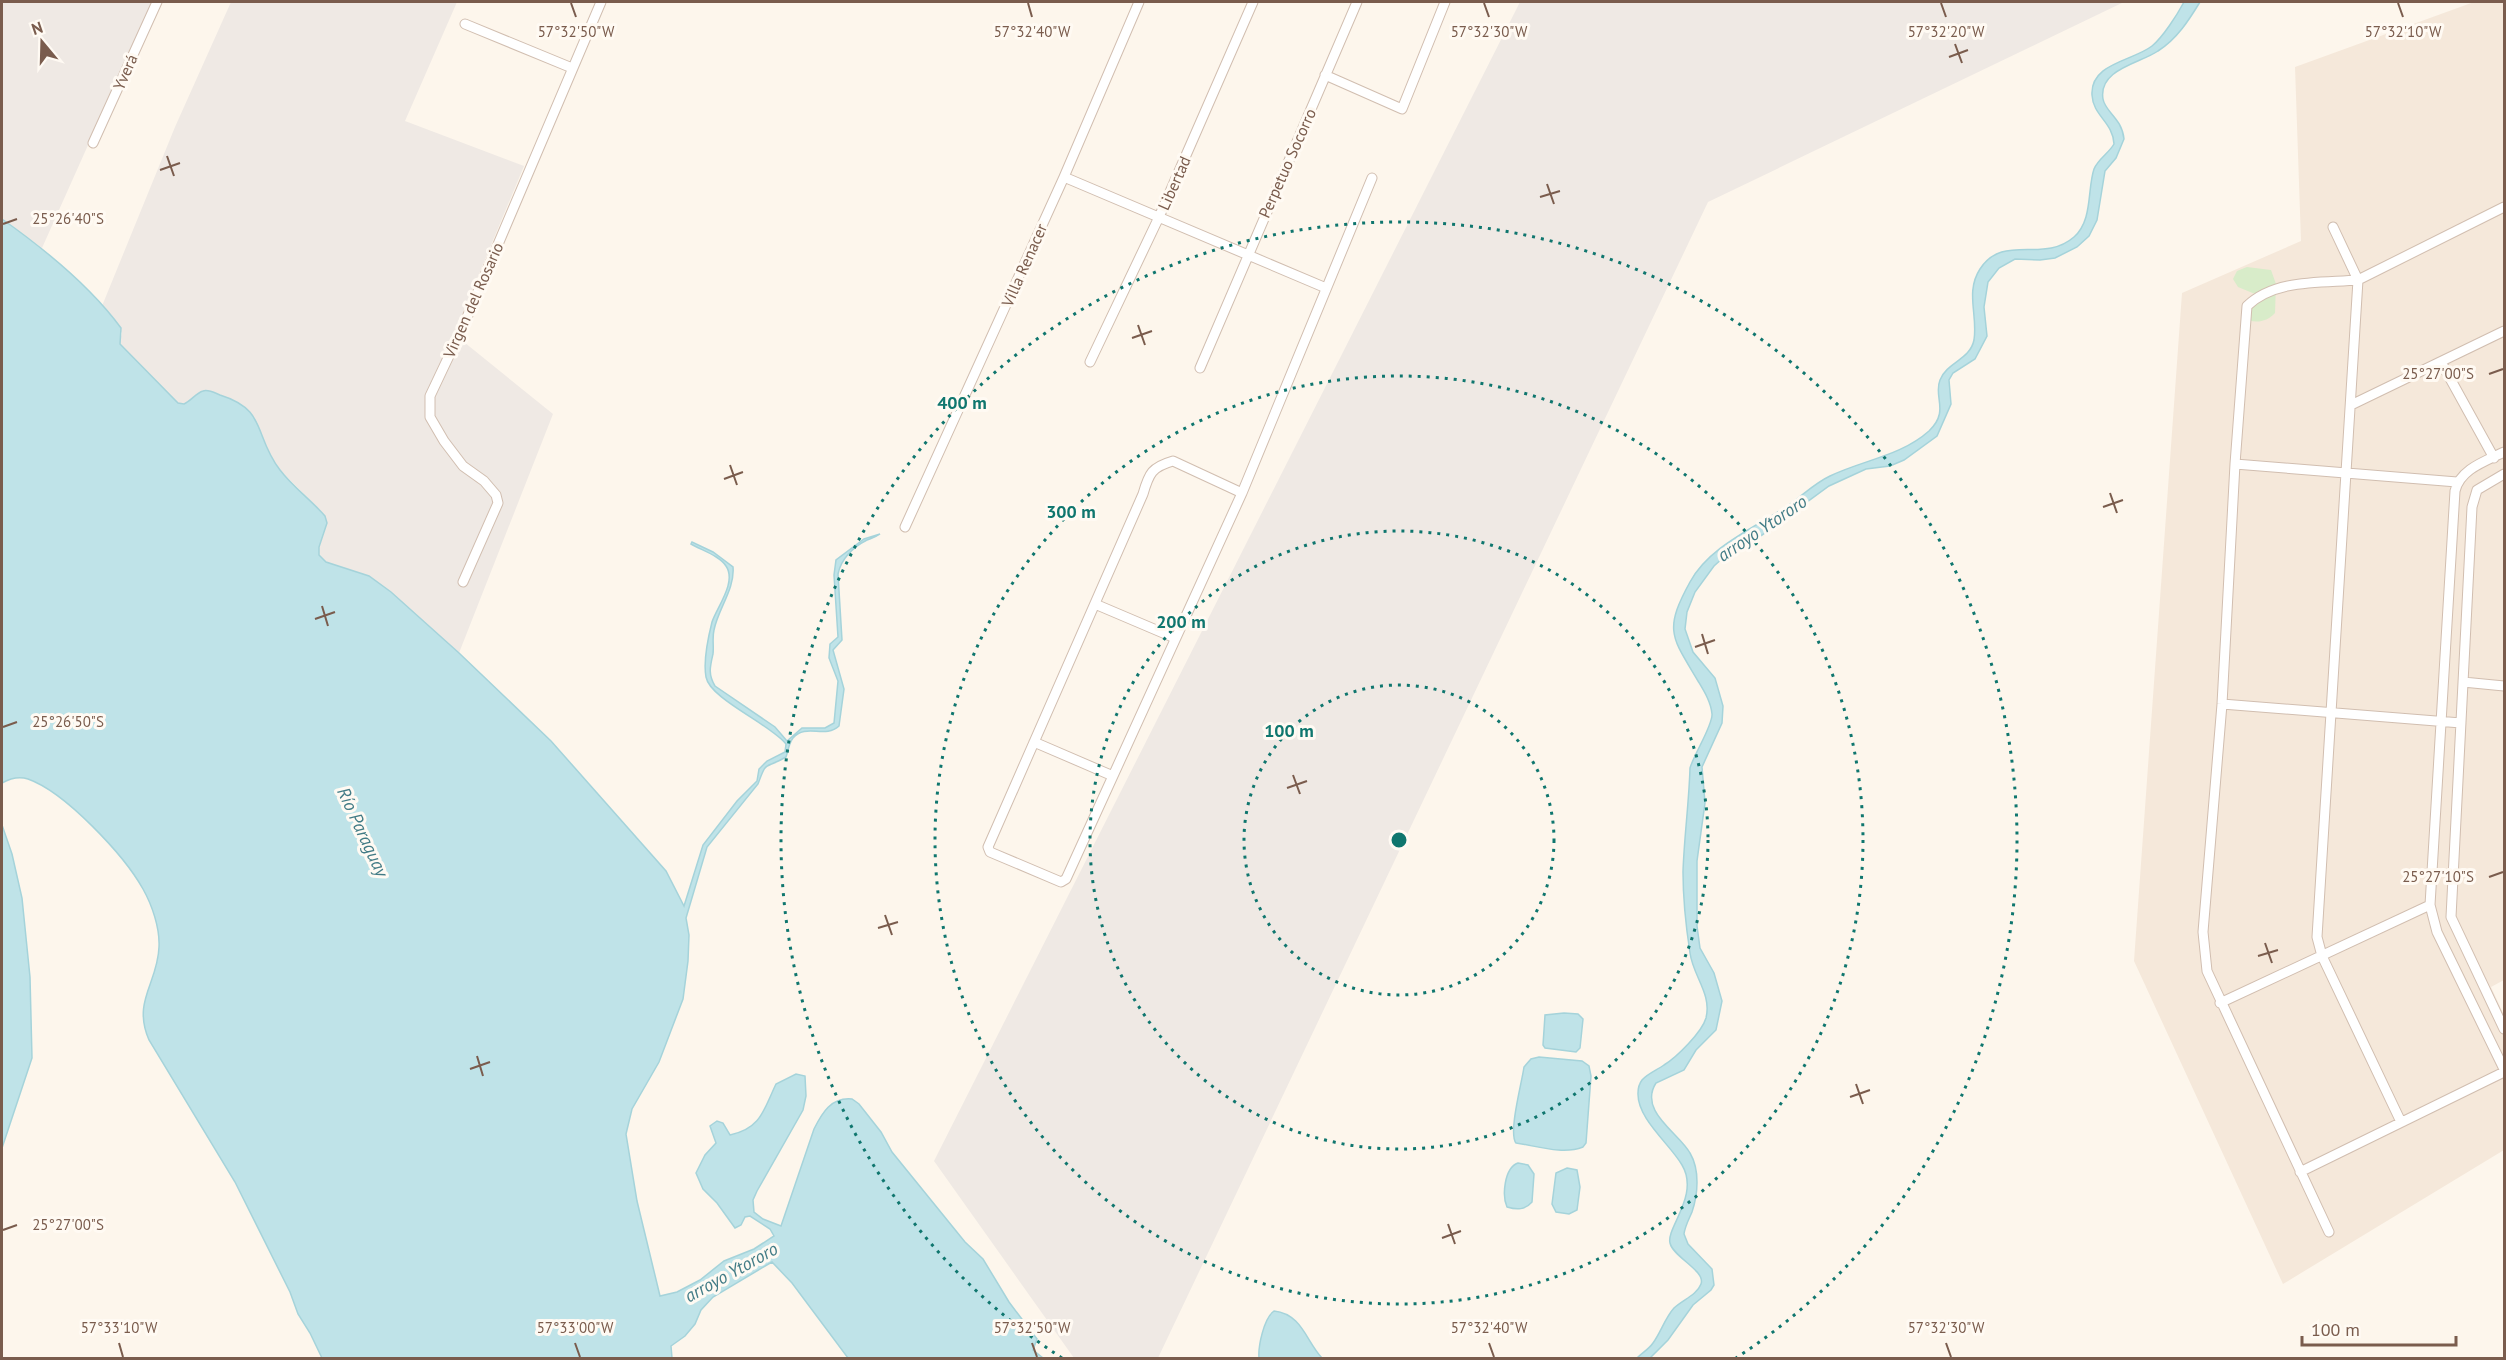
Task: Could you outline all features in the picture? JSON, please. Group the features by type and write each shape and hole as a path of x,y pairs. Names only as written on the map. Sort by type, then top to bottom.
{"street":[{"name":"Yverá","path":"93,143 157,2"},
{"name":"Virgen del Rosario","path":"463,582 498,503 496,495 484,481 463,466 444,441 430,417 430,396 465,322 601,2"},
{"name":"Villa Renacer","path":"905,527 1064,177 1139,2"},
{"name":"Libertad","path":"1090,362 1159,217 1253,2"},
{"name":"Perpetuo Socorro","path":"1200,368 1357,2"},
{"path":"1325,75 1402,109 1445,2"},
{"path":"465,24 572,68"},
{"path":"1064,177 1326,288"},
{"path":"1242,493 1173,461 1157,466 1147,481 988,847 990,852 1064,882 1242,493 1372,178"},
{"path":"2329,1232 2220,1003 2207,971 2203,932 2222,704 2235,464 2247,306 2258,296 2276,289 2358,280 2505,207"},
{"path":"2333,227 2358,280 2317,937 2322,956 2401,1122"},
{"path":"2350,405 2505,331"},
{"path":"2441,362 2494,458"},
{"path":"2300,1172 2505,1070 2437,932 2430,905 2456,486 2468,471 2505,452"},
{"path":"2235,464 2456,486 2474,496"},
{"path":"2468,471 2481,487"},
{"path":"2505,474 2481,487 2474,496 2451,917 2505,1029"},
{"path":"1095,604 1175,638"},
{"path":"2463,682 2505,686"},
{"path":"2222,704 2461,723"},
{"path":"1034,742 1113,776"},
{"path":"2220,1003 2430,905"}],"shaded area":[{"path":"2,2 152,2 42,248 2,219"},
{"path":"231,2 457,2 405,121 524,166 454,334 553,414 459,653 391,592 369,576 326,562 319,555 319,547 327,523 319,509 281,471 268,452 258,426 200,392 184,404 178,403 119,344 122,333 102,306 175,127"},
{"path":"1520,2 2124,2 1708,202 1158,1358 1074,1358 934,1161"},
{"path":"2474,2 2504,2 2504,980 2491,987 2504,1015 2504,1150 2283,1284 2134,961 2182,293 2301,241 2295,67"}],"green space":[{"path":"2247,267 2271,270 2276,284 2275,313 2263,321 2241,317 2243,303 2255,294 2238,287 2233,279 2237,271"}],"water":[{"name":"arroyo Ytororo","path":"2184,2 2200,2 2177,35 2158,51 2122,68 2107,81 2103,89 2104,104 2120,126 2124,139 2116,158 2105,171 2097,220 2089,236 2077,247 2055,258 2015,259 1999,268 1988,282 1984,307 1987,336 1975,359 1953,373 1949,380 1951,404 1937,436 1904,460 1890,466 1866,469 1829,486 1762,535 1724,557 1714,566 1695,592 1687,612 1685,629 1693,652 1715,678 1723,706 1722,723 1702,767 1705,803 1697,861 1697,926 1700,948 1714,973 1722,1001 1716,1030 1696,1050 1684,1070 1656,1083 1652,1093 1652,1103 1662,1121 1685,1145 1693,1160 1697,1174 1697,1190 1684,1234 1688,1244 1712,1269 1714,1285 1693,1305 1668,1340 1650,1358 1637,1358 1653,1343 1674,1308 1693,1294 1701,1284 1699,1274 1672,1248 1670,1243 1670,1237 1685,1199 1686,1176 1677,1157 1648,1122 1639,1103 1638,1093 1639,1085 1644,1078 1669,1061 1694,1037 1704,1024 1707,1009 1690,953 1683,872 1690,768 1710,725 1712,714 1707,697 1677,643 1674,633 1676,612 1690,582 1699,569 1722,547 1825,479 1906,446 1929,431 1935,424 1940,411 1938,386 1940,380 1943,374 1972,347 1975,331 1973,286 1980,269 1989,258 2000,253 2062,245 2080,230 2087,214 2094,169 2114,144 2110,130 2093,102 2093,84 2105,69 2152,46 2165,32"},
{"path":"2,219 50,255 96,298 121,328 120,344 178,403 184,404 200,392 207,390 246,408 258,425 266,446 280,470 325,516 327,523 319,547 319,555 326,562 369,576 391,592 551,741 666,871 684,906 703,845 737,801 757,781 759,769 767,761 785,752 786,744 718,694 706,677 709,635 712,622 728,587 729,572 723,562 691,544 692,542 713,552 733,567 729,591 713,633 711,678 715,686 775,727 787,741 802,728 825,728 834,723 838,681 829,658 830,644 838,637 834,575 836,560 864,539 880,534 852,550 842,563 838,574 842,640 833,650 844,689 839,726 834,730 804,732 793,738 786,757 765,768 758,784 707,847 686,918 689,935 683,999 659,1062 632,1109 626,1134 637,1201 660,1296 677,1292 700,1280 724,1261 754,1249 774,1236 770,1229 750,1216 745,1217 741,1225 735,1228 717,1203 703,1189 696,1173 705,1155 716,1143 710,1126 717,1121 723,1123 730,1135 749,1128 760,1117 776,1084 796,1074 805,1076 806,1096 803,1110 757,1191 753,1200 754,1212 763,1219 781,1226 817,1123 833,1103 852,1099 859,1104 881,1132 892,1152 965,1242 983,1259 1009,1302 1037,1339 1033,1350 1043,1358 848,1358 792,1283 772,1262 713,1297 701,1310 695,1324 685,1336 671,1346 672,1358 322,1358 298,1314 290,1292 235,1182 149,1040 143,1014 144,1003 158,960 159,940 155,917 143,889 108,843 59,797 25,778 14,778 2,783"},
{"path":"2,825 12,854 22,898 30,977 32,1058 2,1148"},
{"path":"1578,1014 1583,1019 1580,1048 1576,1052 1545,1048 1543,1045 1545,1015"},
{"path":"1539,1057 1582,1061 1589,1066 1591,1076 1586,1143 1583,1147 1559,1150 1516,1143 1514,1119 1524,1067 1531,1059"},
{"path":"1518,1163 1528,1165 1534,1174 1532,1202 1527,1207 1517,1209 1507,1207 1505,1183 1510,1170"},
{"path":"1567,1168 1577,1170 1580,1187 1577,1210 1569,1214 1556,1212 1552,1204 1556,1173"},
{"path":"1274,1311 1291,1317 1322,1358 1259,1358 1262,1333 1267,1320"}],"water label":[{"name":"Río Paraguay","path":"363,832"}]}
